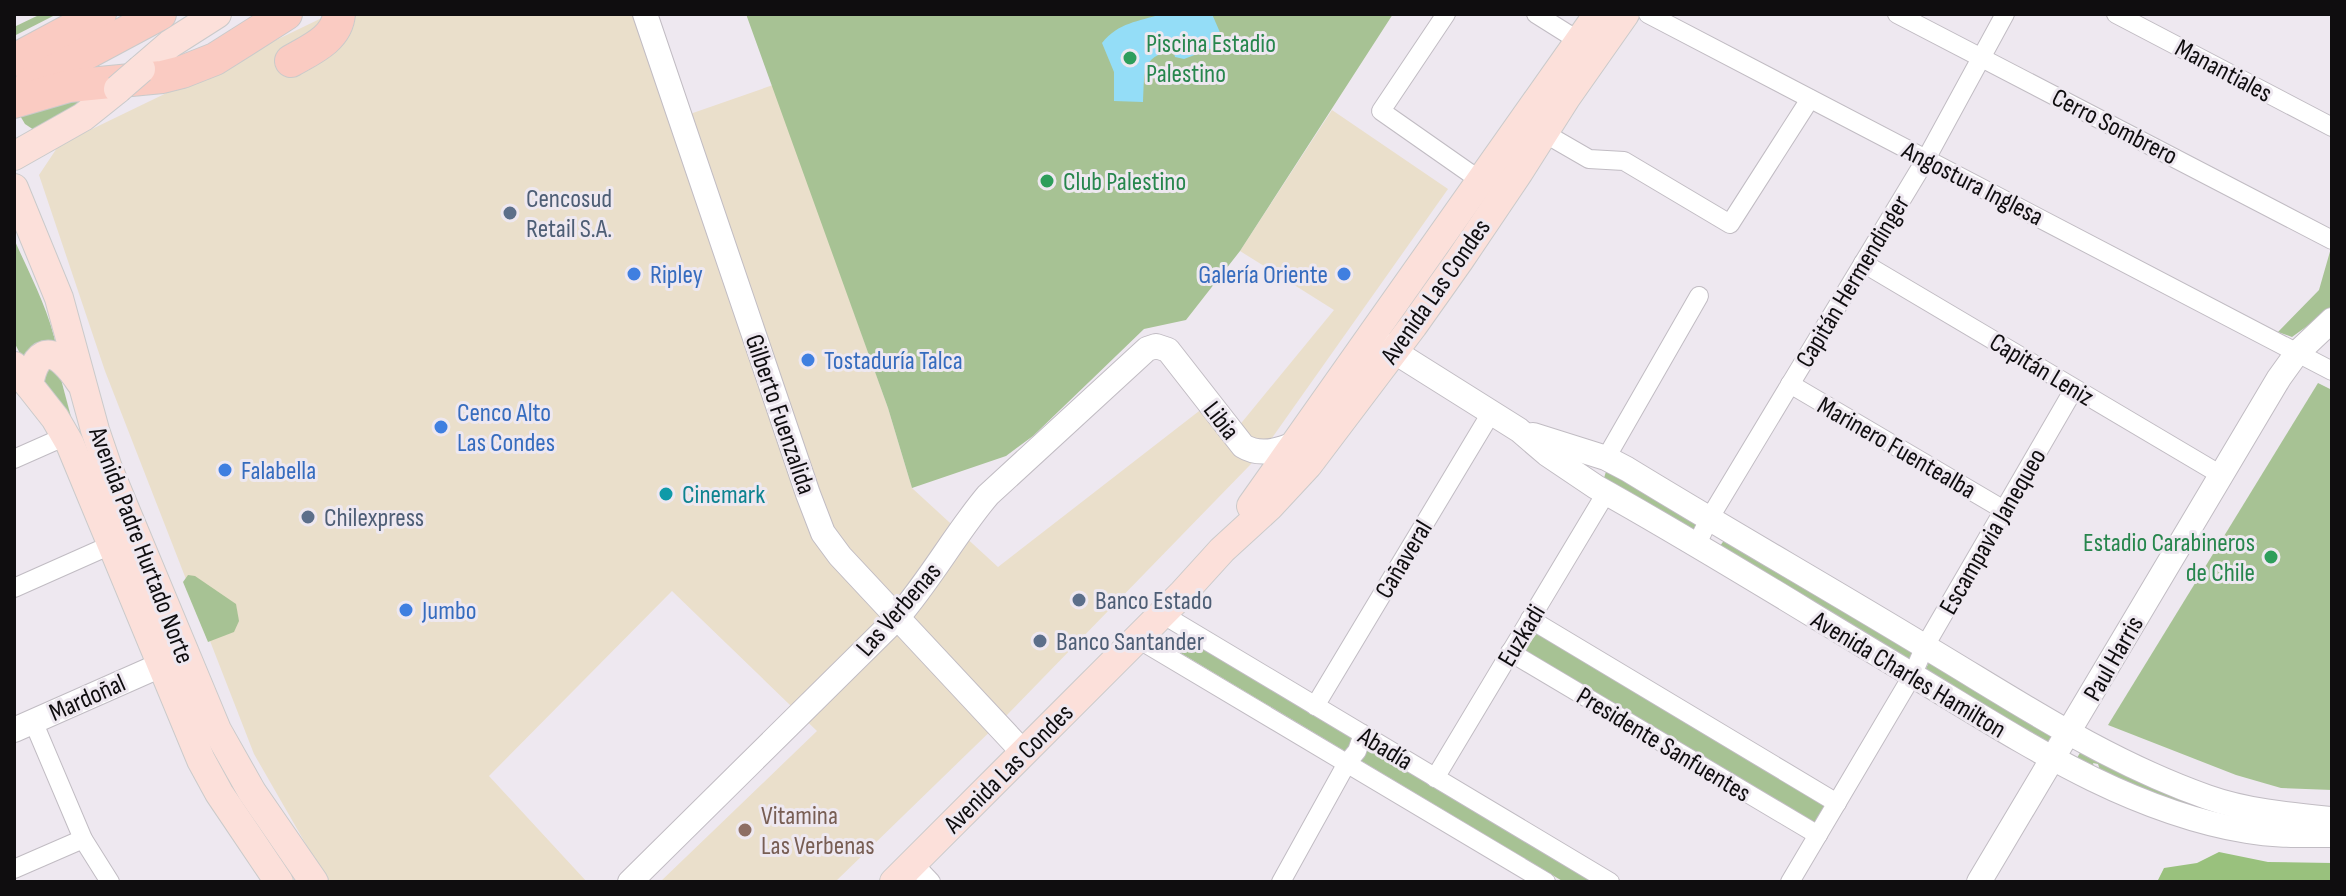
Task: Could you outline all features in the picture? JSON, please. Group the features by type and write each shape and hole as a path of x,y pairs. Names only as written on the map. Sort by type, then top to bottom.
{"highway":[{"path":"14,60 100,14"},
{"path":"14,92 160,14"},
{"path":"18,133 83,84 162,77 182,72 215,59 286,14"},
{"path":"291,61 332,33 339,14"}],"main road":[{"path":"18,133 83,117 170,44 217,14"},
{"name":"Avenida Las Condes","path":"1222,550 1598,14"},
{"name":"Avenida Las Condes","path":"913,876 1023,752 1138,639 1222,550 1286,490 1459,261 1625,14"},
{"name":"Avenida Padre Hurtado Norte","path":"14,188 55,286 95,430 112,477 217,730 259,803 314,882"},
{"path":"21,375 46,355 53,355 63,360 84,389"},
{"name":"Avenida Padre Hurtado Norte","path":"21,375 66,436 206,771 279,882"}],"street":[{"name":"Gilberto Fuenzalida","path":"645,14 819,523 833,548 1023,752"},
{"path":"1446,14 1381,111 1481,181"},
{"path":"1536,14 1579,41"},
{"name":"Angostura Inglesa","path":"1648,14 2332,371"},
{"name":"Cerro Sombrero","path":"1897,14 2332,240"},
{"name":"Capitán Hermendinger","path":"1696,546 1709,519 1926,159 2005,14"},
{"name":"Manantiales","path":"2116,14 2332,127"},
{"path":"1544,133 1589,159 1624,161 1730,224 1810,99"},
{"name":"Capitán Leniz","path":"1863,263 2221,475"},
{"path":"1601,490 1597,473 1699,296"},
{"name":"Paul Harris","path":"1979,882 2279,378 2297,353 2332,320"},
{"name":"Avenida Charles Hamilton","path":"1370,336 1519,430 1547,454 1601,490 2052,759 2158,808 2205,822 2251,832 2332,835"},
{"name":"Las Verbenas","path":"630,882 897,618 977,509 1001,482 1143,351 1156,346 1168,350"},
{"name":"Libia","path":"1168,350 1243,446 1262,452 1284,449 1294,444"},
{"name":"Marinero Fuentealba","path":"1790,384 2004,510"},
{"name":"Escampavia Janequeo","path":"1790,882 1912,676 1925,646 2074,389"},
{"name":"Cañaveral","path":"1315,706 1491,413"},
{"name":"Avenida Charles Hamilton","path":"1519,430 1606,458 2068,734 2140,770 2209,798 2281,814 2332,819"},
{"path":"14,459 66,436"},
{"name":"Euzkadi","path":"1435,778 1530,619 1601,490"},
{"path":"14,588 113,544"},
{"name":"Abadía","path":"1162,614 1610,882"},
{"name":"Presidente Sanfuentes","path":"1530,619 1837,803"},
{"name":"Abadía","path":"1138,639 1546,882"},
{"name":"Presidente Sanfuentes","path":"1510,652 1818,835"},
{"name":"Mardoñal","path":"23,726 161,665"},
{"path":"23,726 83,839 110,882"},
{"path":"1281,882 1347,763 1357,751 1363,734"},
{"path":"14,869 83,839"}],"shaded area":[{"path":"330,14 658,14 690,114 773,85 888,408 912,488 998,567 1212,401 1238,427 1334,310 1240,251 1332,110 1448,189 1250,465 1005,717 835,882 660,882 817,731 672,591 489,776 587,882 330,882 254,754 105,371 39,175 59,145"}],"green space":[{"path":"41,14 57,14 14,36 14,27"},
{"name":"Club Palestino","path":"746,14 1393,14 1240,251 1186,320 1144,329 1033,436 1006,456 912,488 888,408"},
{"path":"93,99 34,130 25,124 19,114 47,101"},
{"path":"14,239 44,307 57,349 24,361 14,342"},
{"path":"2331,248 2332,308 2292,337 2278,332 2319,290"},
{"path":"58,368 75,432 34,369"},
{"name":"Estadio Carabineros de Chile","path":"2318,383 2332,390 2332,790 2281,788 2236,775 2108,725"},
{"path":"1607,468 1701,526 1692,538 1602,485"},
{"path":"1725,539 1912,653 1906,666 1715,553"},
{"path":"188,575 195,576 236,604 239,621 234,632 208,642 183,582"},
{"path":"1540,629 1832,803 1816,829 1522,654"},
{"path":"1181,633 1598,882 1564,882 1169,646"},
{"path":"1930,661 2063,737 2052,754 1920,679"},
{"path":"2081,751 2212,808 2212,812 2162,798 2100,770 2098,764 2093,763 2094,767 2077,758"},
{"path":"2219,852 2268,862 2332,863 2332,882 2157,882 2164,868 2197,863"}],"water":[{"name":"Piscina Estadio Palestino","path":"1161,14 1212,14 1222,37 1213,48 1184,59 1175,57 1173,50 1155,57 1146,68 1143,102 1114,101 1114,72 1102,43 1122,27"}],"place":[{"name":"Piscina Estadio Palestino","path":"1130,58"},
{"name":"Club Palestino","path":"1047,181"},
{"name":"Cencosud Retail S.A.","path":"510,213"},
{"name":"Ripley","path":"634,274"},
{"name":"Galería Oriente","path":"1344,274"},
{"name":"Tostaduría Talca","path":"808,360"},
{"name":"Cenco Alto Las Condes","path":"441,427"},
{"name":"Falabella","path":"225,470"},
{"name":"Cinemark","path":"666,494"},
{"name":"Chilexpress","path":"308,517"},
{"name":"Estadio Carabineros de Chile","path":"2271,557"},
{"name":"Banco Estado","path":"1079,600"},
{"name":"Jumbo","path":"406,610"},
{"name":"Banco Santander","path":"1040,641"},
{"name":"Vitamina Las Verbenas","path":"745,830"}]}
